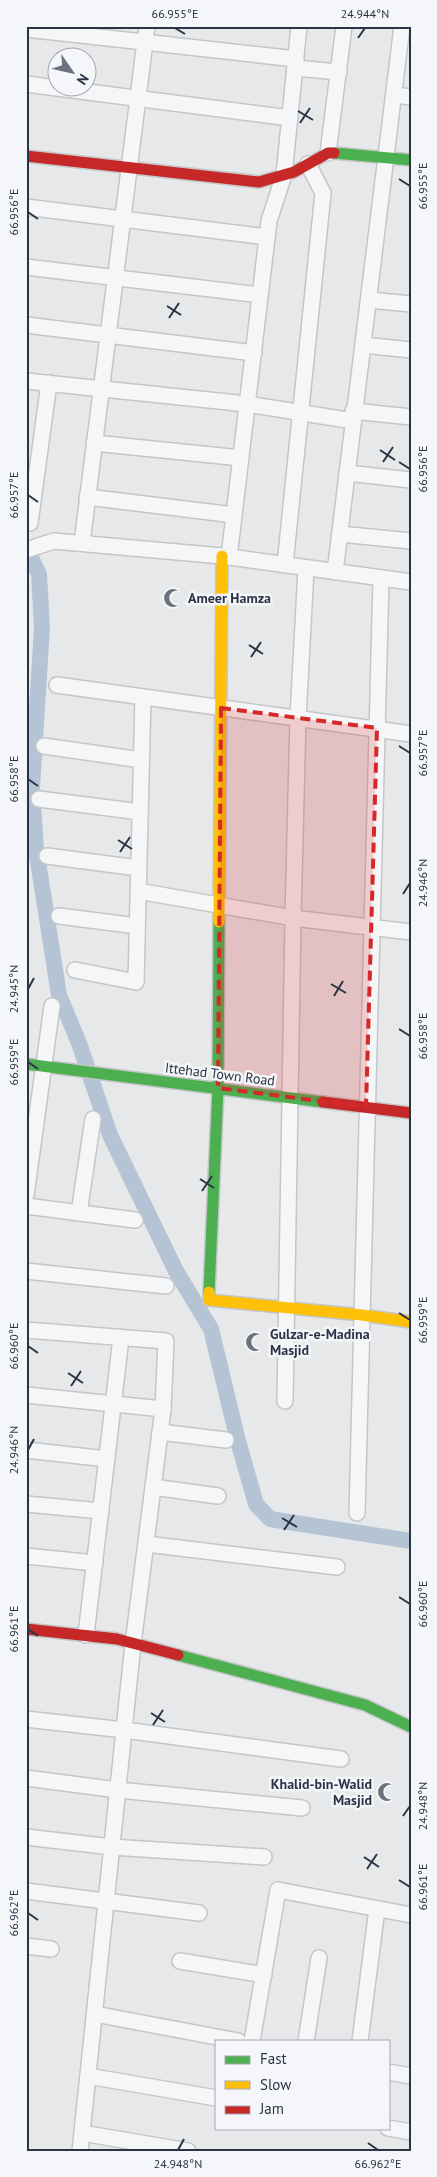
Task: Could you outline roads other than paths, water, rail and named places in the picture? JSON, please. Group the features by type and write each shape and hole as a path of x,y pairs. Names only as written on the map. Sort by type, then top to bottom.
{"street":[{"path":"82,543 147,26"},
{"path":"299,26 284,175 269,221 234,515 226,556 221,708 218,1088 209,1300 362,1315 411,1322"},
{"path":"328,153 344,26"},
{"path":"26,29 145,42 339,72"},
{"path":"335,572 394,95 405,30"},
{"path":"26,84 290,118"},
{"path":"394,95 411,96"},
{"path":"26,156 259,182 284,175 328,153 411,160"},
{"path":"285,565 323,194 308,164"},
{"path":"26,207 267,237"},
{"path":"26,267 260,295"},
{"path":"369,300 411,304"},
{"path":"26,325 254,353"},
{"path":"363,345 411,350"},
{"path":"26,380 248,404 301,413 411,417"},
{"path":"30,523 48,383"},
{"path":"94,443 241,458"},
{"path":"347,473 411,480"},
{"path":"87,497 234,515"},
{"path":"340,534 411,541"},
{"path":"26,550 54,541 82,543 226,556 411,582"},
{"path":"286,1401 293,918 298,718 306,568"},
{"path":"357,1514 381,578"},
{"path":"57,685 411,734"},
{"path":"75,970 136,982 143,697"},
{"path":"44,746 141,760"},
{"path":"39,799 140,812"},
{"path":"47,856 138,868"},
{"path":"138,891 293,918 411,932"},
{"path":"59,916 137,926"},
{"path":"26,1195 50,1067 52,1006"},
{"name":"Ittehad Town Road","path":"26,1064 411,1113"},
{"path":"79,1213 94,1119"},
{"path":"26,1206 135,1220"},
{"path":"26,1271 166,1286"},
{"path":"26,1330 166,1341 163,1409 124,1730 80,2151"},
{"path":"86,1635 121,1338"},
{"path":"26,1395 163,1409"},
{"path":"160,1432 226,1440"},
{"path":"26,1450 107,1459"},
{"path":"153,1487 218,1496"},
{"path":"26,1504 101,1511"},
{"path":"146,1544 336,1567"},
{"path":"26,1556 95,1563"},
{"path":"26,1629 117,1639 365,1706 411,1727"},
{"path":"26,1719 341,1759"},
{"path":"26,1778 118,1790 302,1808"},
{"path":"26,1837 112,1846 264,1857"},
{"path":"252,2040 278,1890 411,1915"},
{"path":"26,1891 198,1913"},
{"path":"360,2040 377,1909"},
{"path":"26,1946 51,1949"},
{"path":"306,2040 319,1958"},
{"path":"180,1961 264,1975"},
{"path":"94,2014 233,2040"},
{"path":"390,2072 411,2076"},
{"path":"88,2076 215,2098"},
{"path":"390,2128 411,2132"},
{"path":"82,2133 188,2151"}],"waterway":[{"path":"26,548 39,574 42,628 32,788 36,849 59,995 79,1043 110,1135 176,1271 211,1329 238,1441 256,1504 270,1519 411,1541"}],"place":[{"name":"Ameer Hamza","path":"173,598"},
{"name":"Gulzar-e-Madina Masjid","path":"255,1342"},
{"name":"Khalid-bin-Walid Masjid","path":"387,1792"}]}
